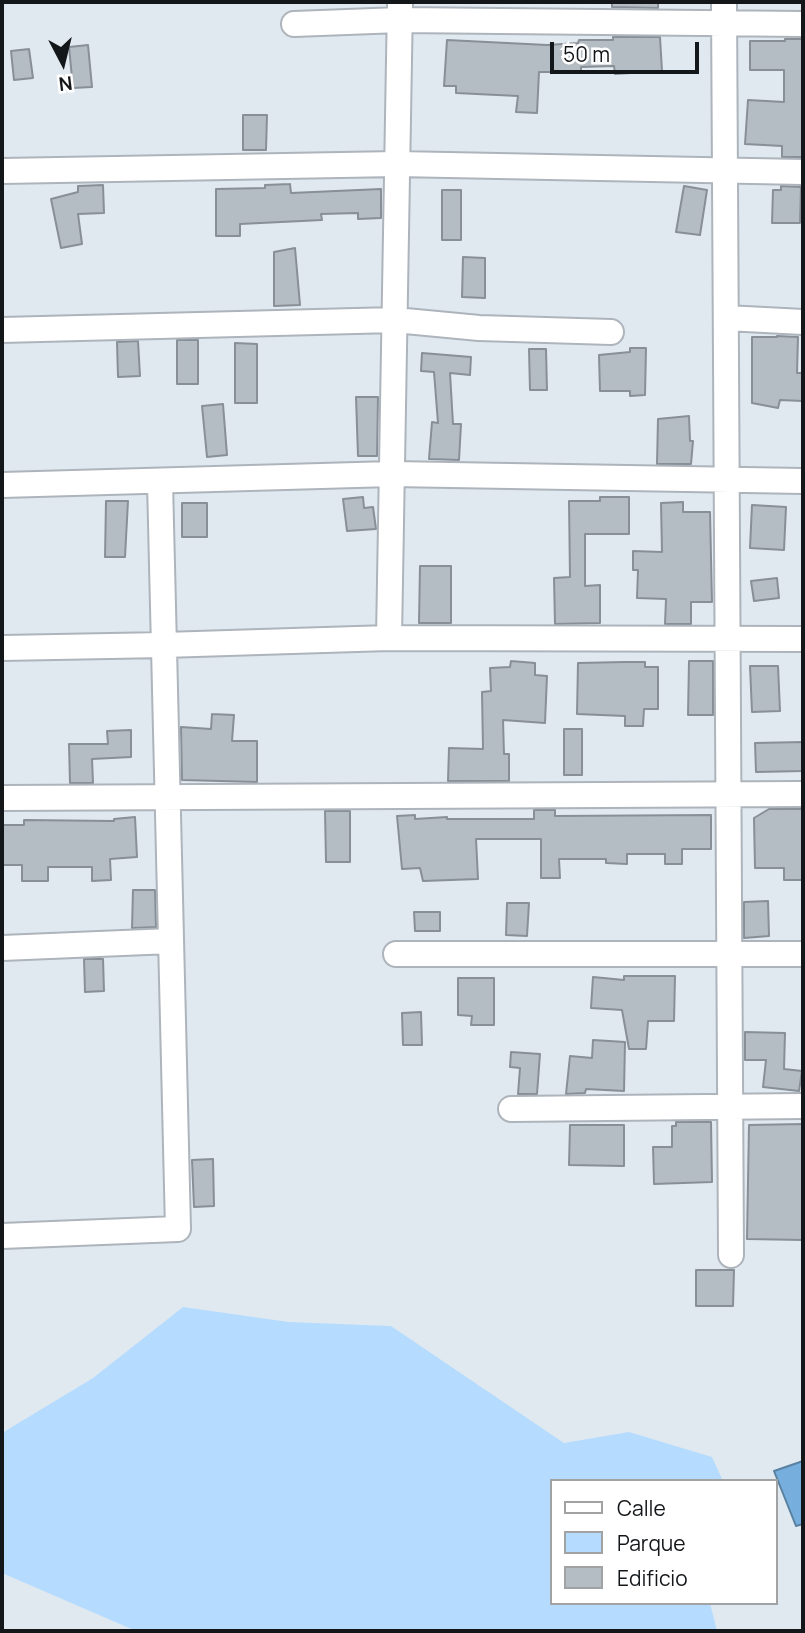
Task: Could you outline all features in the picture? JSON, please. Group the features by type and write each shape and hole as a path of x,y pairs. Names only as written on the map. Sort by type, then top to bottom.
{"street":[{"path":"389,638 400,11"},
{"path":"293,24 400,11 725,13 803,24"},
{"path":"725,13 731,1255"},
{"path":"2,171 397,164 803,172"},
{"path":"726,318 803,322"},
{"path":"2,330 394,320 479,328 611,332"},
{"path":"2,485 392,474 803,481"},
{"path":"2,1236 178,1229 160,482"},
{"path":"2,648 389,638 803,639"},
{"path":"2,798 803,794"},
{"path":"2,948 171,941"},
{"path":"396,954 803,954"},
{"path":"511,1109 803,1106"}],"green space":[{"path":"183,1307 289,1322 391,1326 564,1443 629,1432 712,1457 722,1479 550,1479 550,1605 710,1605 717,1631 136,1631 2,1573 2,1433 93,1378"}],"shaded area":[{"path":"803,1461 803,1524 796,1526 774,1471"}],"building":[{"path":"612,2 658,2 658,8 612,7"},
{"path":"613,37 660,37 662,71 615,74 614,66 581,67 581,72 539,72 537,113 516,112 518,96 456,93 456,86 444,86 447,40 547,45 578,43 579,40 613,40"},
{"path":"803,39 803,157 782,157 782,146 745,144 748,100 784,102 784,70 750,70 750,41"},
{"path":"88,45 92,87 73,88 69,47"},
{"path":"29,49 33,78 14,80 11,51"},
{"path":"243,115 267,115 266,150 243,150"},
{"path":"290,184 291,193 381,189 381,218 358,219 358,213 321,214 322,220 240,224 240,236 216,236 216,189 265,188 265,185"},
{"path":"103,185 104,213 78,214 82,244 61,248 51,199 78,192 78,186"},
{"path":"684,186 707,190 700,235 676,232"},
{"path":"781,186 801,187 800,223 772,223 773,190 781,190"},
{"path":"442,190 461,190 461,240 442,240"},
{"path":"295,248 300,305 274,306 274,252"},
{"path":"463,257 485,258 485,298 462,297"},
{"path":"752,337 798,337 797,373 803,373 803,401 780,400 778,408 752,403"},
{"path":"177,340 198,340 198,384 177,384"},
{"path":"138,341 140,376 118,377 117,342"},
{"path":"235,343 257,344 257,403 235,403"},
{"path":"630,348 646,348 645,395 630,396 630,391 600,391 599,355 630,352"},
{"path":"529,349 546,349 547,390 530,390"},
{"path":"422,353 471,357 470,375 450,373 453,424 461,424 459,460 429,459 432,422 438,423 434,372 421,371"},
{"path":"356,397 378,397 377,456 358,456"},
{"path":"223,404 227,455 207,457 202,406"},
{"path":"689,416 690,441 693,441 691,464 657,464 658,419"},
{"path":"363,497 364,508 373,507 376,529 347,531 343,499"},
{"path":"600,497 629,497 629,534 585,534 585,586 600,585 600,623 555,624 554,578 570,577 569,501 600,501"},
{"path":"106,501 128,501 125,557 105,557"},
{"path":"683,502 683,512 710,512 712,602 691,602 691,624 665,624 666,599 637,598 638,570 633,570 633,551 662,552 661,503"},
{"path":"182,503 207,503 207,537 182,537"},
{"path":"752,505 786,507 784,550 750,548"},
{"path":"420,566 451,566 451,623 419,623"},
{"path":"777,578 779,598 754,601 751,581"},
{"path":"511,661 535,663 535,675 547,676 545,723 503,720 504,754 509,754 509,781 448,781 449,748 483,749 482,692 491,691 490,668 510,667"},
{"path":"689,661 713,661 713,715 688,715"},
{"path":"645,662 645,667 658,667 658,709 644,709 643,726 625,726 625,716 577,714 578,663"},
{"path":"750,666 778,666 780,711 752,712"},
{"path":"212,714 234,715 232,741 257,741 257,782 182,780 181,727 211,729"},
{"path":"564,729 582,729 582,775 564,775"},
{"path":"131,730 131,757 92,759 93,783 70,783 69,744 108,744 107,731"},
{"path":"803,742 803,771 756,772 755,743"},
{"path":"769,809 803,809 803,880 784,880 784,868 755,868 754,818"},
{"path":"534,810 555,810 555,816 711,815 711,849 682,849 682,864 665,864 665,854 627,854 627,864 606,863 606,859 559,859 560,878 541,878 541,839 476,839 478,879 423,881 420,868 402,869 397,816 415,815 415,819 534,819"},
{"path":"325,811 350,811 350,862 326,862"},
{"path":"135,817 137,857 110,859 111,880 92,881 92,867 48,867 48,881 22,881 22,865 2,865 2,825 24,825 24,820 114,821"},
{"path":"133,890 155,890 156,927 132,928"},
{"path":"768,901 769,936 744,938 744,902"},
{"path":"507,903 529,903 527,936 506,935"},
{"path":"414,912 440,912 440,931 415,931"},
{"path":"84,959 103,959 104,991 85,992"},
{"path":"624,976 675,976 674,1021 648,1021 646,1049 629,1049 622,1010 591,1008 593,977 624,980"},
{"path":"458,978 494,978 494,1025 471,1025 472,1016 458,1015"},
{"path":"421,1012 422,1045 403,1045 402,1013"},
{"path":"745,1032 785,1033 784,1069 802,1071 799,1091 763,1087 766,1060 745,1060"},
{"path":"593,1040 625,1042 624,1091 586,1089 585,1093 566,1094 570,1056 592,1058"},
{"path":"511,1052 540,1054 537,1094 518,1094 520,1068 510,1067"},
{"path":"676,1122 711,1122 712,1182 654,1184 653,1147 672,1147 672,1126 676,1126"},
{"path":"803,1124 803,1240 747,1239 749,1125"},
{"path":"570,1125 624,1125 624,1166 569,1165"},
{"path":"213,1159 214,1206 194,1207 192,1160"},
{"path":"696,1270 734,1270 733,1306 696,1306"}]}
